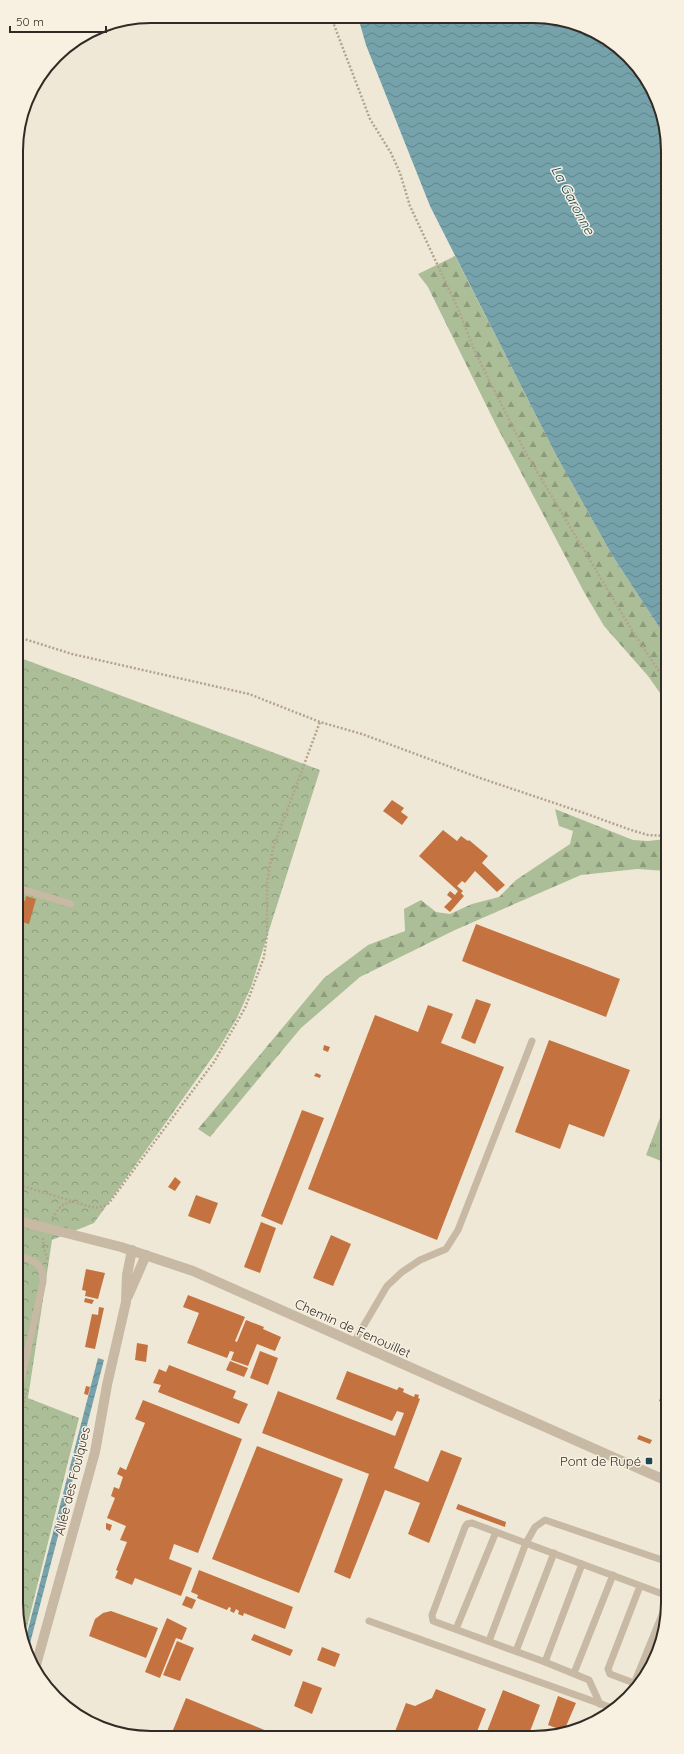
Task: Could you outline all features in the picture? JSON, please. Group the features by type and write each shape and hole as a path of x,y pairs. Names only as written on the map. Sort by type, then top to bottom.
{"street":[{"name":"Chemin de Fenouillet","path":"23,1222 132,1250 193,1271 661,1478"},
{"name":"Allée des Foulques","path":"37,1661 95,1452 126,1302 127,1275 132,1250"},
{"name":"Allée des Foulques","path":"126,1302 146,1255"}],"lane":[{"path":"23,890 71,904"},
{"path":"354,1342 387,1286 402,1272 420,1260 446,1249 458,1230 532,1041"},
{"path":"23,1257 38,1263 43,1273 43,1282 23,1372"},
{"path":"489,1641 526,1543 535,1527 545,1520 661,1560"},
{"path":"600,1704 589,1680 546,1662 433,1621 432,1615 465,1527 467,1524 472,1523 661,1594"},
{"path":"456,1629 496,1532"},
{"path":"516,1651 554,1553"},
{"path":"546,1662 582,1564"},
{"path":"574,1673 613,1575"},
{"path":"629,1688 610,1674 608,1669 640,1586"},
{"path":"637,1678 660,1620"},
{"path":"369,1621 608,1706"}],"path":[{"path":"333,23 370,119 391,152 400,173 410,206 459,311 475,352 523,448 633,632 661,674"},
{"path":"23,639 72,654 249,694 320,722 362,734 480,778 584,812 631,830 648,835 661,836"},
{"path":"23,1186 95,1208 109,1203 214,1062 245,1008 264,957 267,935 267,883 273,848 320,722"},
{"path":"48,1222 61,1206 72,1201"}],"green space":[{"path":"455,256 556,455 612,555 661,630 661,694 648,676 604,626 584,592 495,423 428,287 418,274"},
{"path":"23,659 320,770 251,987 237,1018 219,1048 94,1223 52,1240 28,1398 79,1418 26,1631 23,1603"},
{"path":"555,809 633,840 648,841 661,840 661,871 637,869 581,875 455,930 360,977 301,1028 210,1137 198,1129 324,978 368,945 405,931 404,909 421,900 436,912 450,914 472,904 499,897 516,880 570,844 573,831 559,826"},
{"path":"661,1115 661,1161 646,1155"}],"water":[{"name":"La Garonne","path":"360,23 542,23 558,25 590,36 618,55 635,73 644,87 657,118 661,151 661,630 612,555 556,455 430,206 366,45"},
{"path":"98,1358 104,1360 30,1644 27,1634"}],"building":[{"path":"392,800 404,808 401,812 408,817 402,825 383,811"},
{"path":"443,830 457,841 461,836 468,841 469,840 488,856 482,863 505,885 497,892 475,871 465,883 462,881 457,886 463,891 461,893 464,896 450,912 444,907 452,899 447,895 450,891 455,895 458,891 419,856"},
{"path":"26,896 36,899 29,924 23,922 23,900 25,901"},
{"path":"476,924 620,979 606,1017 462,961"},
{"path":"476,999 491,1004 475,1044 461,1038"},
{"path":"428,1005 453,1014 441,1043 504,1067 437,1240 308,1189 375,1015 418,1032"},
{"path":"549,1040 630,1070 604,1137 569,1124 560,1149 515,1132"},
{"path":"324,1045 330,1047 328,1052 323,1050"},
{"path":"316,1073 321,1075 320,1078 314,1076"},
{"path":"302,1110 324,1118 282,1225 261,1216"},
{"path":"175,1177 181,1182 175,1191 168,1187"},
{"path":"196,1195 218,1203 210,1224 188,1216"},
{"path":"261,1222 276,1228 260,1273 244,1267"},
{"path":"331,1235 351,1244 333,1286 313,1278"},
{"path":"86,1269 105,1273 98,1299 85,1296 86,1291 82,1290"},
{"path":"188,1295 245,1317 235,1341 237,1342 246,1320 264,1327 263,1329 281,1337 275,1351 257,1344 248,1366 231,1360 234,1352 230,1351 227,1358 187,1343 199,1313 183,1307"},
{"path":"85,1298 94,1300 92,1304 84,1302"},
{"path":"99,1307 104,1308 95,1349 85,1347 92,1314 98,1315"},
{"path":"137,1343 148,1345 146,1362 135,1360"},
{"path":"260,1351 278,1358 268,1385 250,1378"},
{"path":"230,1361 248,1368 244,1377 226,1370"},
{"path":"169,1365 236,1391 233,1398 248,1404 239,1424 158,1392 161,1385 153,1383 159,1369 166,1372"},
{"path":"347,1371 397,1390 399,1387 404,1389 403,1392 414,1397 415,1394 419,1395 418,1398 420,1399 394,1468 428,1482 441,1450 462,1458 429,1543 408,1534 420,1503 385,1490 350,1579 334,1572 369,1474 262,1433 278,1391 395,1436 404,1413 397,1411 392,1421 336,1399"},
{"path":"86,1386 90,1387 88,1395 84,1394"},
{"path":"143,1400 242,1439 198,1553 174,1544 169,1559 192,1568 181,1596 135,1578 132,1585 115,1578 118,1571 116,1570 127,1542 120,1540 126,1526 107,1518 115,1498 111,1496 114,1487 119,1489 123,1477 117,1474 120,1467 126,1470 145,1423 135,1419"},
{"path":"639,1435 652,1440 650,1444 637,1439"},
{"path":"257,1446 343,1479 299,1593 212,1559"},
{"path":"458,1504 506,1522 505,1527 456,1509"},
{"path":"106,1523 112,1525 110,1531 106,1529"},
{"path":"199,1570 293,1607 285,1629 244,1613 243,1616 238,1614 239,1611 236,1609 234,1613 230,1611 231,1608 229,1607 227,1610 197,1598 198,1595 191,1592"},
{"path":"186,1596 196,1600 192,1609 182,1605"},
{"path":"111,1611 158,1628 146,1658 89,1636 95,1619 103,1613"},
{"path":"167,1618 187,1628 182,1640 176,1638 160,1678 145,1672"},
{"path":"254,1634 293,1650 290,1656 251,1640"},
{"path":"177,1641 194,1648 180,1681 163,1675"},
{"path":"322,1647 340,1654 335,1667 317,1660"},
{"path":"303,1681 322,1688 312,1714 294,1706"},
{"path":"436,1689 486,1709 477,1731 395,1731 406,1703 415,1706 432,1698"},
{"path":"503,1690 540,1705 530,1731 487,1731"},
{"path":"558,1696 576,1703 566,1727 558,1729 548,1725"},
{"path":"186,1698 267,1731 173,1731"}],"place":[{"name":"Pont de Rupé","path":"649,1461"}]}
